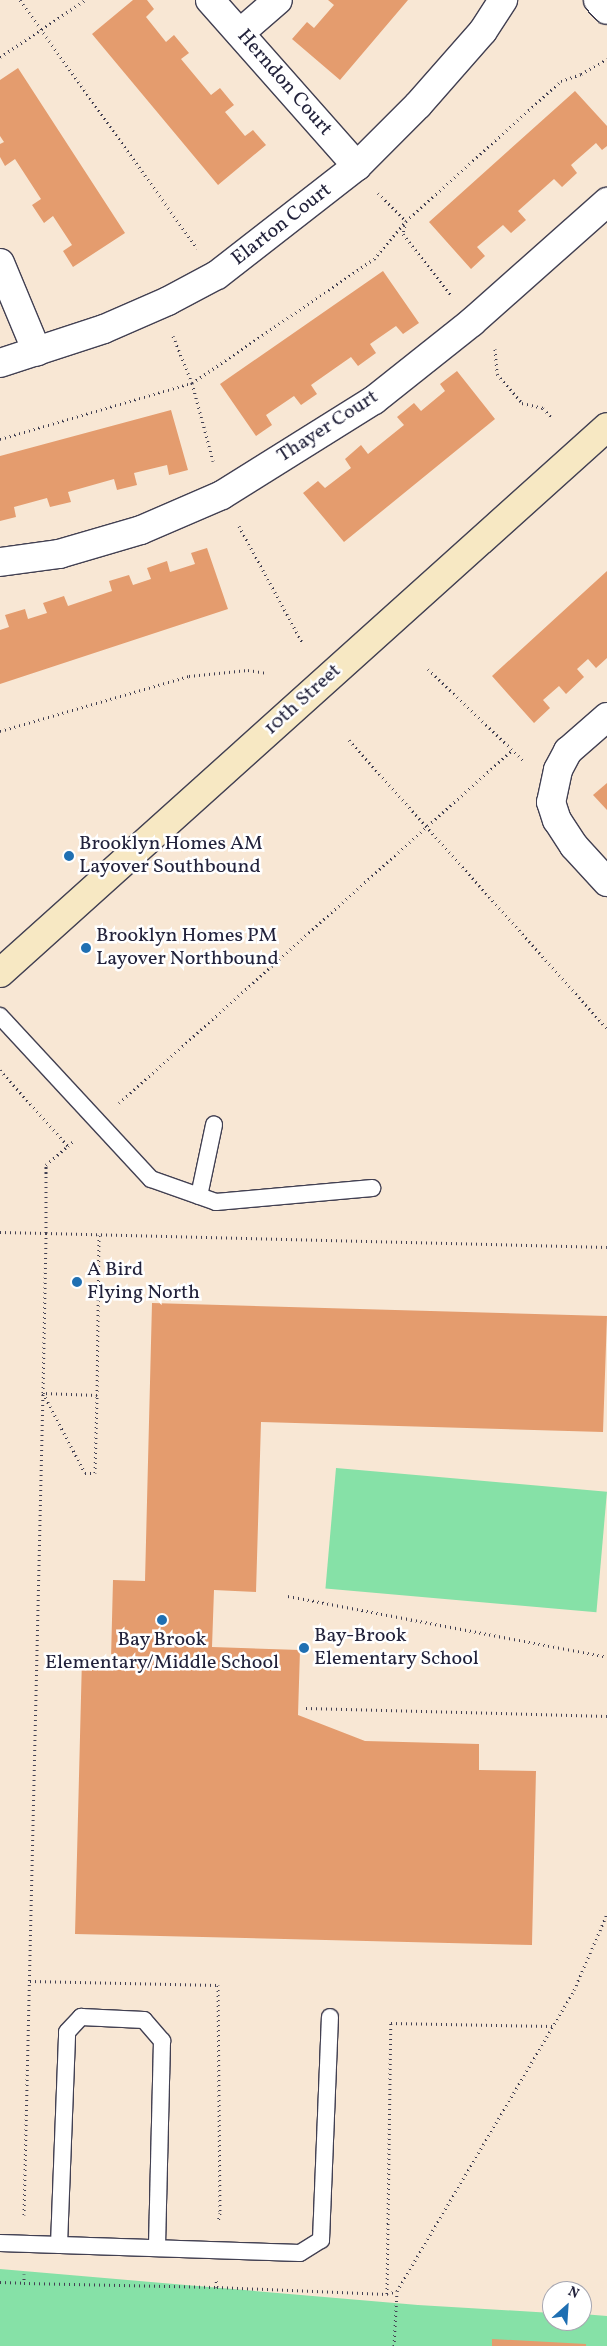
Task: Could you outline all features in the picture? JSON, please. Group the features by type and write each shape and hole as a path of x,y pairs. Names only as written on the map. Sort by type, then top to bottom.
{"street":[{"name":"Herndon Court","path":"210,0 357,166"},
{"path":"240,33 278,0"},
{"name":"Elarton Court","path":"0,363 37,352 168,301 217,275 357,166 418,105 470,46 503,0"},
{"path":"598,0 607,10"},
{"name":"Thayer Court","path":"0,562 60,554 142,530 222,495 374,400 472,322 607,202"},
{"path":"0,262 37,352"},
{"name":"10th Street","path":"0,973 607,427"},
{"path":"607,717 568,751 553,784 550,802 557,820 574,846 607,882"}],"lane":[{"path":"0,1016 152,1179 216,1202 372,1188"},
{"path":"200,1196 214,1125"},
{"path":"59,2245 67,2032 81,2017 144,2020 162,2041 157,2248"},
{"path":"0,2243 300,2253 321,2240 330,2017"}],"path":[{"path":"20,0 217,275"},
{"path":"0,57 42,31 85,0"},
{"path":"0,439 192,383 374,258 406,221 561,81 581,74 607,59"},
{"path":"380,195 406,221"},
{"path":"406,221 403,234 496,350 497,374 522,404 544,408 552,418"},
{"path":"173,337 185,364"},
{"path":"428,669 511,750 553,784"},
{"path":"0,731 189,676 248,670 268,673"},
{"path":"349,740 607,1029"},
{"path":"118,1104 511,750"},
{"path":"0,1070 68,1146"},
{"path":"24,2223 43,1393 46,1165 81,1134"},
{"path":"0,1232 607,1247"},
{"path":"43,1393 85,1473 95,1472 99,1235"},
{"path":"43,1393 97,1396"},
{"path":"288,1596 607,1658"},
{"path":"306,1708 607,1716"},
{"path":"394,2346 397,2291 574,1990 607,1914"},
{"path":"387,2294 391,2023 552,2026"},
{"path":"24,2268 24,2283"},
{"path":"216,2273 217,2287"},
{"path":"0,2282 217,2287 387,2294 397,2291"}],"green space":[{"path":"336,1468 607,1492 596,1612 325,1589"},
{"path":"0,2269 418,2305 542,2312 542,2331 592,2331 592,2315 607,2316 607,2346 0,2346"}],"building":[{"path":"133,0 147,0 154,9 146,17 166,42 174,35 189,53 181,59 211,95 220,88 234,105 225,112 245,136 253,130 266,145 218,185 92,34"},
{"path":"328,0 408,0 340,80 292,39 307,22 314,28 334,5"},
{"path":"18,68 125,233 73,267 63,251 72,245 53,216 44,223 32,205 41,199 15,159 5,166 0,157 0,144 4,142 0,136 0,80"},
{"path":"575,91 607,126 607,146 602,150 596,143 571,165 577,173 562,187 554,179 518,211 526,220 511,233 503,225 477,247 485,256 471,269 429,222"},
{"path":"383,271 419,323 403,334 396,326 370,344 376,353 358,366 351,357 311,385 317,394 301,405 294,396 266,415 272,425 256,436 220,384"},
{"path":"457,371 495,419 344,542 303,493 318,481 325,488 351,468 345,459 361,445 368,454 404,425 397,417 414,403 421,411 445,391 440,384"},
{"path":"171,410 188,470 169,475 167,465 134,473 137,485 117,490 114,479 68,492 71,502 50,507 47,498 14,507 16,517 0,521 0,456"},
{"path":"207,548 228,609 0,684 0,630 9,627 5,615 25,609 28,619 47,613 43,603 64,596 68,606 112,591 109,581 129,575 133,585 151,579 147,568 167,561 170,572 195,564 191,553"},
{"path":"607,571 607,658 596,668 588,659 577,669 584,677 566,694 559,686 543,700 550,708 534,723 492,676"},
{"path":"607,783 607,810 593,795"},
{"name":"Bay Brook Elementary/Middle School","path":"152,1303 607,1316 603,1432 261,1422 256,1592 214,1590 212,1647 300,1650 298,1715 365,1741 479,1744 479,1770 536,1771 532,1945 75,1934 82,1658 111,1659 113,1580 145,1581"},
{"path":"492,2339 586,2344 586,2346 492,2346"}],"place":[{"name":"Brooklyn Homes AM Layover Southbound","path":"69,856"},
{"name":"Brooklyn Homes PM Layover Northbound","path":"86,948"},
{"name":"A Bird Flying North","path":"77,1282"},
{"name":"Bay Brook Elementary/Middle School","path":"162,1620"},
{"name":"Bay-Brook Elementary School","path":"304,1648"}]}
